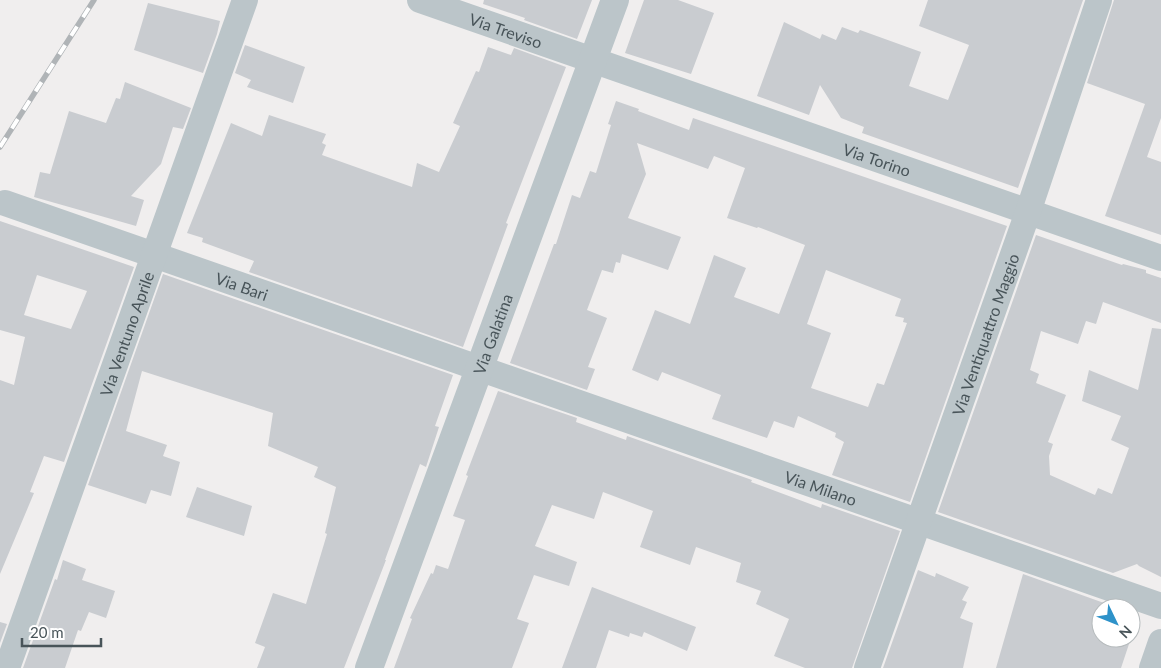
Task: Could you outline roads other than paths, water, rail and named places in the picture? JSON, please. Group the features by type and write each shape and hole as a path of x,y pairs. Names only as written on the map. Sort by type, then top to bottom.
{"street":[{"name":"Via Ventuno Aprile","path":"7,668 245,0"},
{"name":"Via Treviso","path":"420,0 593,59"},
{"name":"Via Galatina","path":"369,668 615,0"},
{"name":"Via Ventiquattro Maggio","path":"867,668 1028,212 1099,0"},
{"name":"Via Torino","path":"593,59 1161,258"},
{"name":"Via Bari","path":"5,203 153,256 480,368"},
{"name":"Via Milano","path":"480,368 1161,606"},
{"path":"1152,668 1161,642"}],"railway":[{"path":"0,147 94,0"}]}
